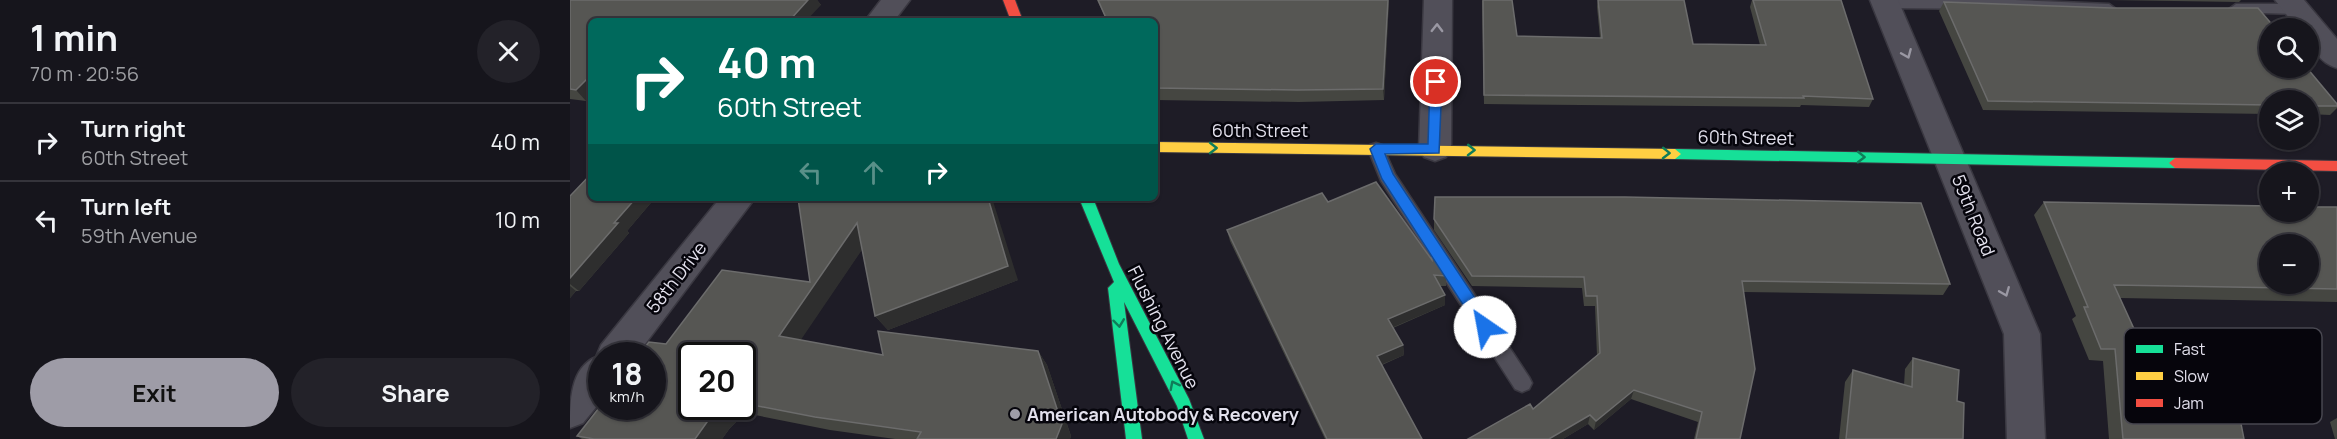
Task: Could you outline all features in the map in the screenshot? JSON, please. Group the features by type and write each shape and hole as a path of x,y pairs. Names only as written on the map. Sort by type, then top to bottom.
{"street":[{"path":"881,18 896,0"},
{"path":"1009,0 1016,18"},
{"path":"1435,149 1438,0"},
{"name":"59th Road","path":"1884,1 2022,334 2026,439"},
{"path":"2293,4 2337,58"},
{"name":"60th Street","path":"1158,147 1435,149 2337,166"},
{"name":"58th Drive","path":"625,342 737,201"},
{"name":"Flushing Avenue","path":"1087,201 1112,265 1184,404 1196,439"},
{"name":"Flushing Avenue","path":"1112,265 1131,434"},
{"path":"570,411 588,388"}],"lane":[{"path":"1884,1 2130,9"},
{"path":"2225,9 2293,4"},
{"path":"1376,149 1387,176 1522,383"}],"building":[{"path":"570,0 808,0 792,18 588,18 588,78 576,90 570,89"},
{"path":"1098,0 1388,0 1383,89 1158,88 1158,18 1106,18"},
{"path":"1483,0 1512,0 1517,36 1602,38 1598,0 1684,0 1693,44 1766,45 1753,0 1841,0 1873,99 1803,96 1804,98 1484,95"},
{"path":"1944,2 2112,8 2258,8 2266,18 2259,18 2259,78 2315,78 2337,106 2319,106 2319,90 2259,90 2259,105 1988,101"},
{"path":"588,177 588,201 633,201 614,223 618,223 570,278 570,196"},
{"path":"1376,182 1432,260 1432,254 1446,276 1434,275 1445,295 1388,319 1403,345 1377,356 1422,439 1327,439 1227,230 1322,193 1328,202"},
{"path":"1435,197 1625,197 1921,203 1950,284 1742,281 1755,369 1740,439 1696,439 1702,412 1634,390 1596,421 1590,415 1549,439 1468,439 1530,404 1533,409 1600,353 1597,296 1586,296 1584,277 1472,276 1434,219"},
{"path":"798,201 989,201 1008,266 875,316 857,223 779,336 883,355 878,331 1038,351 1062,424 1056,439 917,439 921,432 815,417 756,406 756,342 678,342 678,420 708,420 695,439 594,439 577,436 590,420 666,420 666,344 722,270 810,282"},
{"path":"2044,202 2259,206 2259,222 2319,222 2319,207 2337,207 2337,289 2319,289 2319,234 2259,234 2259,288 2114,285 2134,328 2124,328 2124,424 2241,424 2244,439 2123,439 2115,349 2101,349 2084,307 2088,307"},
{"path":"1913,358 1959,370 1957,401 1964,403 1963,439 1846,439 1853,370 1912,387"}],"traffic: fast":[{"path":"1675,154 2175,163"},
{"path":"1087,201 1112,265 1184,404 1196,439"},
{"path":"1115,288 1134,439"}],"traffic: slow":[{"path":"1158,147 1675,154"}],"traffic: jam":[{"path":"1009,0 1016,18"},
{"path":"2175,163 2337,166"}],"place":[{"name":"American Autobody & Recovery","path":"1015,414"}],"route":[{"path":"1436,82 1435,149 1376,149 1387,176 1485,327"}]}
